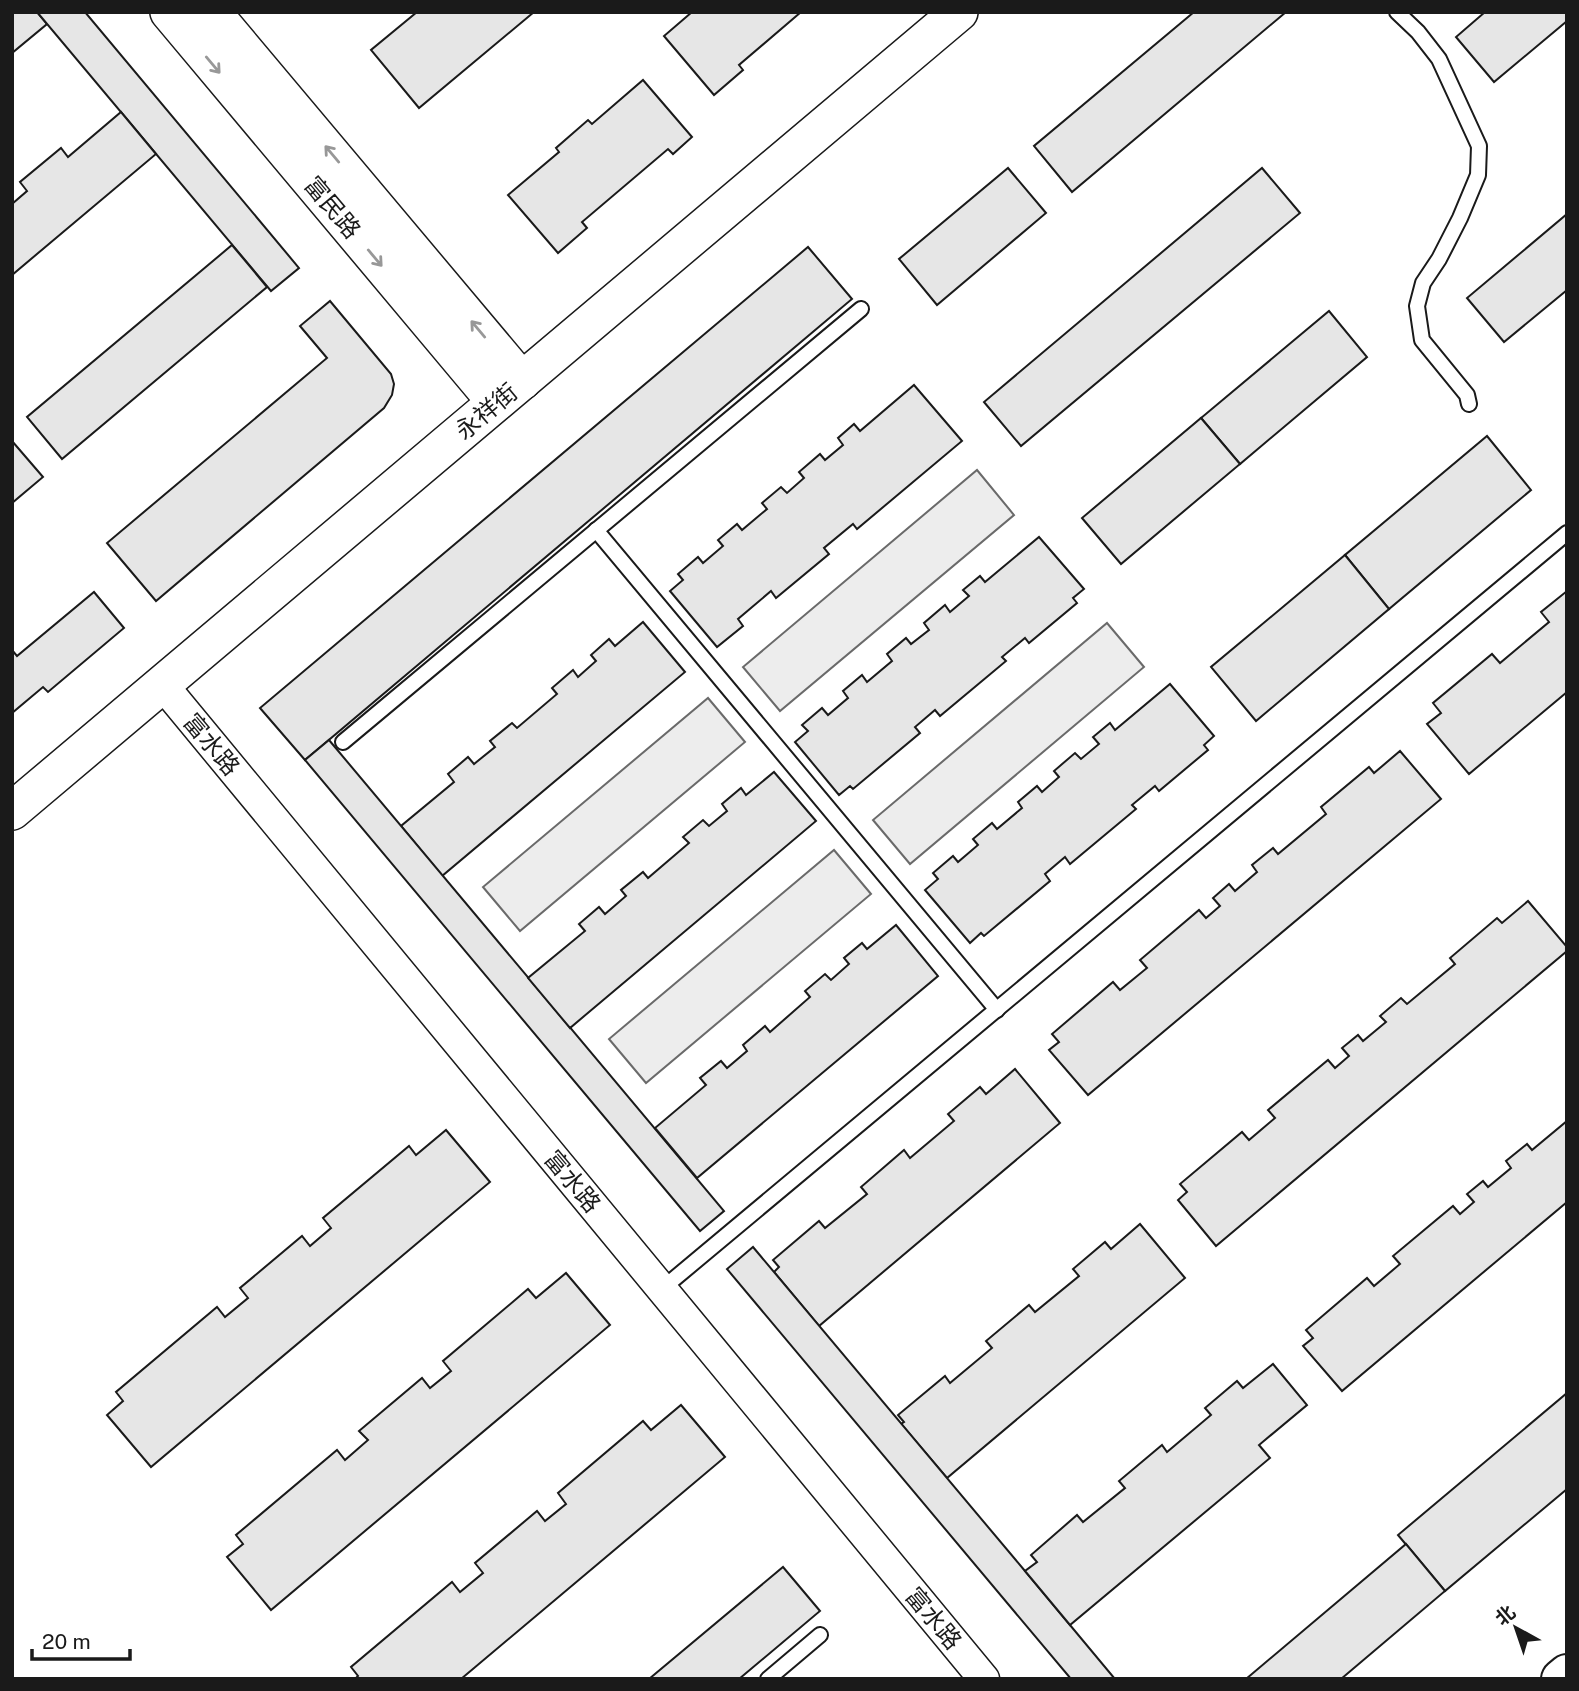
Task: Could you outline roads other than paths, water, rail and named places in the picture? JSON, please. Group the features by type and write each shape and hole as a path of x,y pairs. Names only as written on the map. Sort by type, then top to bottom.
{"main road":[{"path":"1560,1679 1567,1674"}],"street":[{"name":"富民路","path":"169,12 509,392"},
{"name":"富民路","path":"212,12 509,392"},
{"name":"永祥街","path":"12,811 960,12"},
{"name":"富水路","path":"162,684 984,1679"}],"lane":[{"path":"1397,12 1418,32 1439,60 1479,146 1478,175 1460,218 1423,283 1418,306 1422,340 1467,395 1469,404"},
{"path":"343,742 861,309"},
{"path":"596,530 997,1010"},
{"path":"662,1289 1567,533"},
{"path":"768,1679 820,1635"}]}
